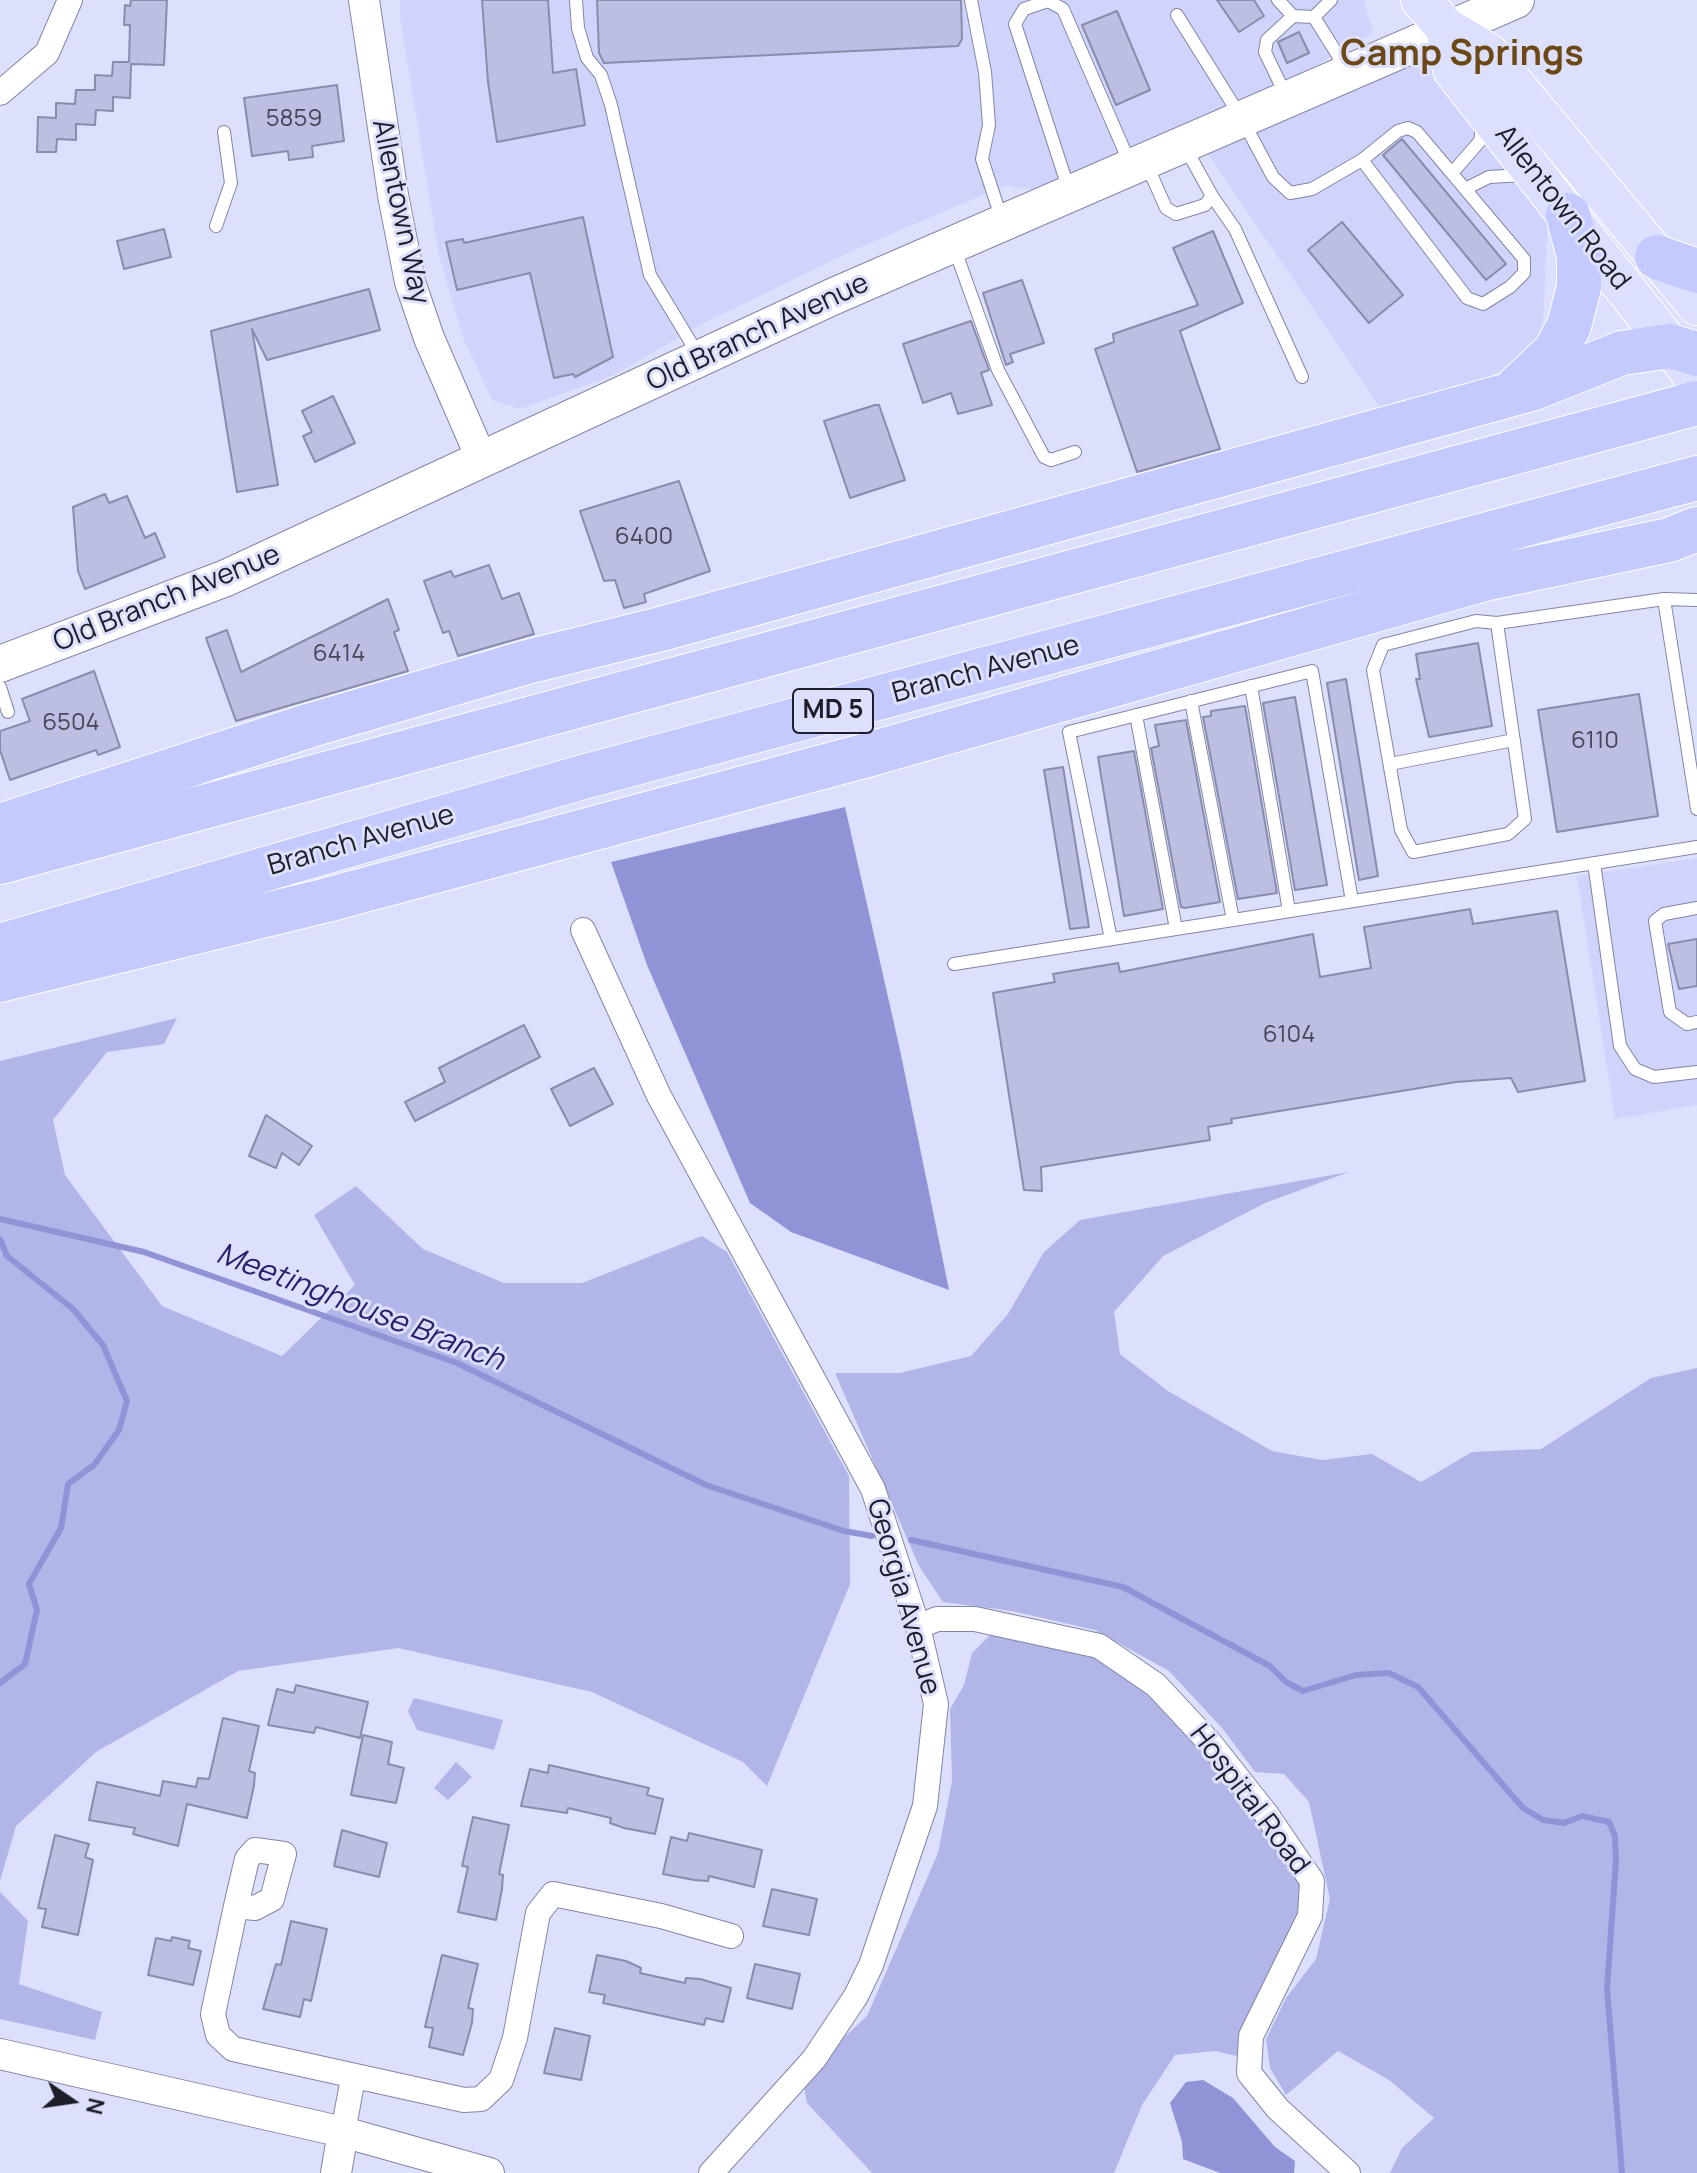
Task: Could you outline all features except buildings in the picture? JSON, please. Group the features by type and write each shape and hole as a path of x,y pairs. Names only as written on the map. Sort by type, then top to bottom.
{"highway":[{"path":"1510,394 1555,352 1569,326 1579,287 1579,256 1568,215"},
{"path":"1657,257 1697,271"},
{"path":"0,826 232,748 527,662 675,625 1510,394 1622,353 1684,350"},
{"name":"MD 5","path":"0,862 1697,403"},
{"name":"Branch Avenue","path":"0,946 583,777 1683,482"},
{"path":"0,980 298,908 867,755 1422,597 1569,559 1669,540 1697,529"},
{"path":"1422,597 1593,569 1697,562"}],"main road":[{"name":"Old Branch Avenue","path":"0,664 219,581 953,244 1349,72 1433,14 1516,0"},
{"name":"Allentown Road","path":"1433,14 1453,70 1568,215 1684,350 1697,380"},
{"name":"Allentown Road","path":"1433,14 1488,53 1697,305"}],"street":[{"path":"0,93 47,53 70,0"},
{"name":"Allentown Way","path":"364,0 388,167 410,282 429,338 482,460"},
{"name":"Georgia Avenue","path":"583,930 659,1096 869,1481 885,1518 918,1627 936,1704 929,1782 919,1828 881,1941 856,1996 814,2059 711,2173"},
{"name":"Hospital Road","path":"918,1627 937,1619 975,1619 1099,1646 1156,1685 1220,1755 1312,1881 1310,1916 1251,2036 1249,2073 1278,2109 1348,2173"},
{"path":"236,1906 213,2014 218,2035 233,2049 248,2055 464,2100 481,2099 496,2088 515,2038 538,1913 553,1894 661,1916 731,1936"},
{"path":"0,2054 343,2132 489,2173"},
{"path":"336,2173 353,2078"}],"lane":[{"path":"576,0 578,28 587,58 601,75 611,105 650,275 701,359"},
{"path":"971,0 985,72 989,125 982,159 1002,222"},
{"path":"1278,0 1293,16 1314,17 1331,0"},
{"path":"1070,193 1015,24 1024,9 1048,1 1063,9 1138,164 1166,208 1176,214 1205,205 1212,196"},
{"path":"1177,15 1242,119 1273,177 1290,193 1312,189 1362,160 1398,131 1408,128 1417,132 1524,259 1524,273 1510,287 1483,304 1467,298 1362,160"},
{"path":"1288,99 1265,52 1267,40 1293,16"},
{"path":"1314,17 1349,72"},
{"path":"1452,173 1480,141 1485,111"},
{"path":"216,226 231,183 224,132"},
{"path":"1184,144 1212,196 1235,229 1302,377"},
{"path":"1465,189 1489,177 1537,175"},
{"path":"953,244 998,370 1044,457 1051,460 1075,452"},
{"path":"1497,623 1525,819 1508,834 1413,852 1401,830 1373,670 1376,654 1383,645 1476,621 1497,623 1664,599 1697,600"},
{"path":"1664,599 1697,809"},
{"path":"1111,939 1069,732 1312,671 1352,901"},
{"path":"1251,686 1289,911"},
{"path":"0,687 8,712"},
{"path":"1191,701 1233,920"},
{"path":"1136,715 1176,929"},
{"path":"1390,764 1514,740"},
{"path":"954,964 1697,847"},
{"path":"1594,863 1620,1046 1635,1069 1654,1077 1697,1072"},
{"path":"1697,908 1664,914 1655,921 1670,1012 1687,1024 1697,1022"}],"shaded area":[{"path":"400,0 1363,0 1373,33 1284,84 1035,190 1006,185 854,250 702,324 614,375 520,409 492,400 464,340 439,256 400,18"},
{"path":"1431,57 1548,213 1543,320 1536,343 1512,365 1466,389 1384,413 1202,145"},
{"path":"845,807 900,1050 949,1290 791,1232 750,1203 647,965 611,862"},
{"path":"1697,858 1697,1105 1615,1119 1577,876"},
{"path":"177,1018 164,1044 107,1052 53,1120 65,1175 162,1306 282,1356 355,1285 314,1215 356,1186 423,1249 504,1283 582,1283 702,1236 727,1252 849,1476 850,1584 767,1786 743,1762 592,1692 398,1648 238,1671 96,1752 16,1826 0,1881 0,1061"},
{"path":"1349,1172 1265,1203 1163,1256 1114,1312 1120,1354 1168,1391 1272,1451 1322,1460 1372,1454 1421,1482 1472,1452 1541,1449 1651,1378 1697,1368 1697,2173 1390,2173 1402,2148 1434,2118 1389,2080 1338,2051 1286,2095 1270,2068 1266,2039 1286,1998 1316,1959 1330,1899 1309,1802 1284,1774 1255,1772 1223,1729 1169,1671 1095,1630 1012,1611 943,1602 919,1566 835,1373 900,1373 971,1356 1008,1314 1044,1252 1080,1220"},
{"path":"994,1631 1107,1661 1171,1710 1296,1867 1308,1900 1241,2057 1215,2051 1175,2055 1142,2105 1114,2173 872,2173 807,2103 804,2086 837,2044 867,2016 938,1853 952,1781 950,1709 964,1685 972,1653"},
{"path":"414,1698 503,1720 494,1750 417,1730 408,1711"},
{"path":"456,1762 472,1777 448,1800 434,1788"},
{"path":"0,1892 28,1921 19,1984 102,2012 95,2040 0,2019"},
{"path":"1203,2080 1233,2098 1275,2147 1295,2161 1294,2173 1220,2173 1183,2159 1182,2142 1170,2103 1186,2082"}],"waterway":[{"name":"Meetinghouse Branch","path":"0,1219 144,1252 457,1363 706,1485 844,1531 872,1536"},
{"path":"0,1239 7,1256 73,1309 103,1345 127,1401 119,1430 94,1465 68,1484 61,1528 29,1584 37,1610 25,1664 0,1683"},
{"name":"Meetinghouse Branch","path":"911,1540 1123,1587 1270,1666 1286,1682 1303,1691 1356,1675 1389,1673 1418,1687 1523,1808 1543,1820 1564,1823 1582,1816 1609,1822 1615,1836 1616,1860 1607,1988 1622,2173"}],"district":[{"name":"Camp Springs","path":"1462,55"}]}
